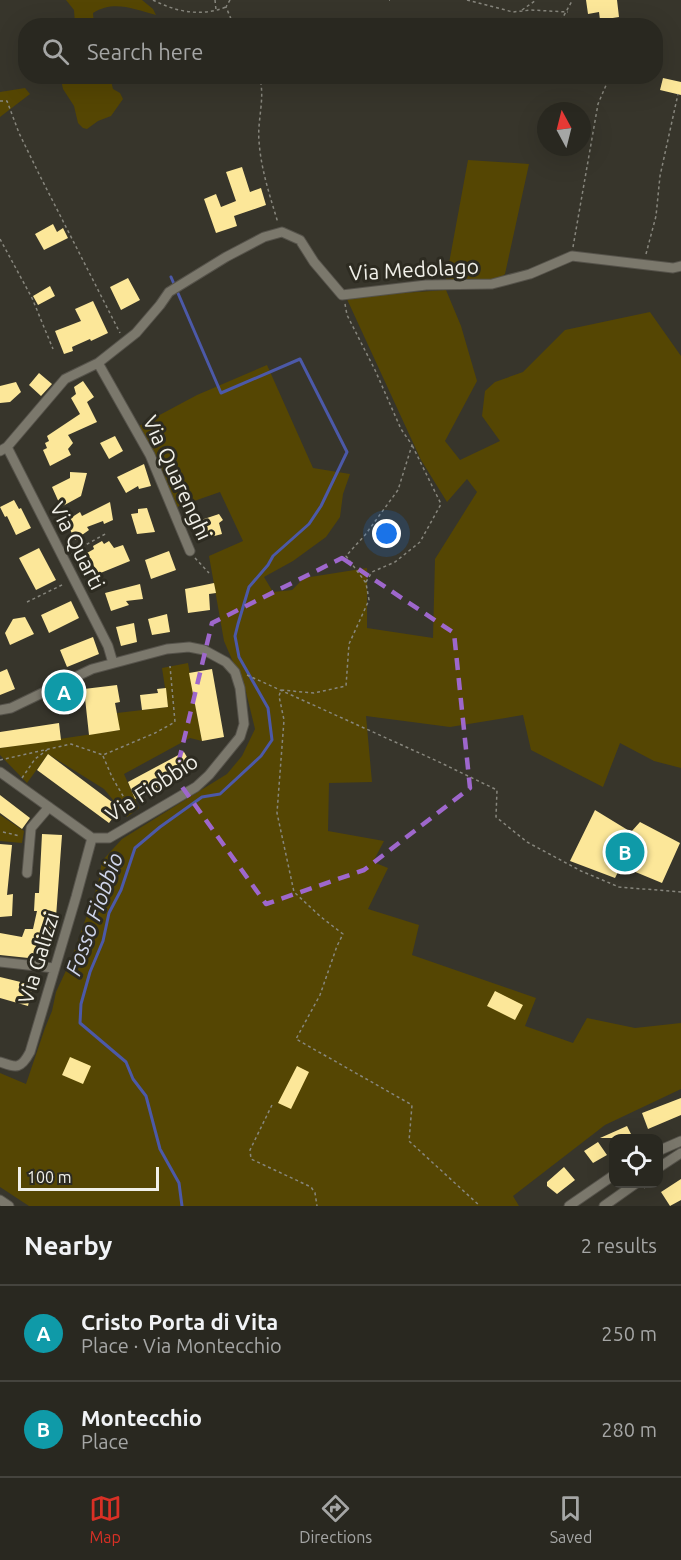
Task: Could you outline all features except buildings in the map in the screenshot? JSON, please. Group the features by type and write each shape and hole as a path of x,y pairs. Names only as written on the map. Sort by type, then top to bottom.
{"street":[{"name":"Via Medolago","path":"282,232 300,240 314,262 342,295 426,285 492,284 530,274 572,256 673,268 681,266"},
{"path":"4,449 65,379 98,363 136,333 168,292 264,237 282,232"},
{"name":"Via Quarenghi","path":"98,363 150,455 190,551"},
{"name":"Via Quarti","path":"4,449 108,646 113,663"},
{"path":"0,710 18,705 70,678 113,663 167,649 189,647 204,650 217,656 238,672"},
{"name":"Via Fiobbio","path":"0,772 92,838 109,838 196,787 209,776 240,736 244,724 238,672"},
{"path":"27,873 31,828 48,807"},
{"name":"Via Galizzi","path":"0,1062 14,1066 24,1063 30,1052 92,838"},
{"path":"0,962 54,968"},
{"path":"663,1149 681,1141"},
{"path":"663,1165 681,1153"},
{"path":"569,1206 609,1178"},
{"path":"604,1206 629,1188"},
{"path":"0,1200 9,1206"}],"path":[{"path":"153,0 175,10 197,12 226,8 230,0"},
{"path":"214,0 216,11"},
{"path":"467,0 513,12 568,12"},
{"path":"520,12 536,0"},
{"path":"564,18 572,2"},
{"path":"226,8 230,18"},
{"path":"262,84 258,125 261,167 282,232"},
{"path":"572,256 598,104 607,84"},
{"path":"646,253 656,216 660,176 678,94"},
{"path":"0,101 7,101 19,133 56,210 124,342"},
{"path":"0,239 27,288 53,349"},
{"path":"342,295 347,315 401,429 412,445 441,504 420,542 395,562 372,572 366,582"},
{"path":"281,690 314,693 346,686 349,644 369,600 366,582 346,556 365,535 398,490 412,445"},
{"path":"63,558 107,533"},
{"name":"Via Quarenghi","path":"190,551 209,573"},
{"path":"27,602 73,580"},
{"path":"0,760 71,744 103,754 175,722 170,666"},
{"path":"238,672 497,790 496,817 527,843 581,871 620,887 681,892"},
{"path":"281,690 279,696 284,720 277,813 294,892 343,934 320,995 296,1039 412,1105 409,1141 480,1206"},
{"path":"70,738 71,744"},
{"path":"19,784 35,759 48,749"},
{"path":"103,754 112,777 138,821"},
{"path":"3,832 29,838"},
{"path":"272,1104 250,1150 251,1159 311,1187 315,1193 317,1206"}],"highlighted area":[{"path":"342,558 454,633 470,788 364,870 266,904 175,777 212,623"}],"shaded area":[{"path":"66,0 142,0 153,9 156,15 116,6 93,13 93,18 75,18 74,10"},
{"path":"62,84 112,84 113,89 120,93 123,99 111,116 87,129 78,123 74,106"},
{"path":"25,88 30,94 0,117 0,92"},
{"path":"468,160 529,164 505,274 492,284 445,285"},
{"path":"446,290 461,326 477,381 445,441 460,460 500,441 482,416 485,391 495,382 523,372 565,330 650,312 681,356 681,768 654,761 620,743 603,787 531,750 523,715 450,727 366,716 372,782 329,783 328,831 384,841 373,862 388,868 368,909 419,925 412,955 536,998 525,1026 573,1043 587,1018 635,1028 681,1023 681,1089 605,1125 513,1196 519,1206 29,1206 0,1187 0,1073 26,1084 52,1011 56,992 71,960 98,884 102,861 122,839 227,774 242,756 255,729 246,692 224,641 209,556 243,541 220,492 177,507 139,426 197,395 267,365 313,468 350,474 343,494 340,517 326,537 293,561 264,577 273,592 292,590 304,578 367,568 367,628 433,638 435,559 477,492 467,479 447,502 421,460 346,297"},
{"path":"188,663 202,741 190,738 124,774 139,808 127,817 104,789 48,754 27,783 0,755 0,748 119,730 117,713 168,707 162,668"},
{"path":"0,815 24,831 22,843 0,841"}],"waterway":[{"name":"Fosso Fiobbio","path":"171,277 221,393 300,359 347,452 321,506 309,524 273,556 249,587 238,624 235,636 239,657 268,708 272,740 261,756 220,794 202,797 135,848 121,890 109,913 103,941 90,972 81,1004 80,1023 126,1062 133,1079 146,1096 160,1149 179,1183 182,1206"}],"place":[{"name":"Cristo Porta di Vita","path":"64,692"},
{"name":"Montecchio","path":"625,852"}]}
